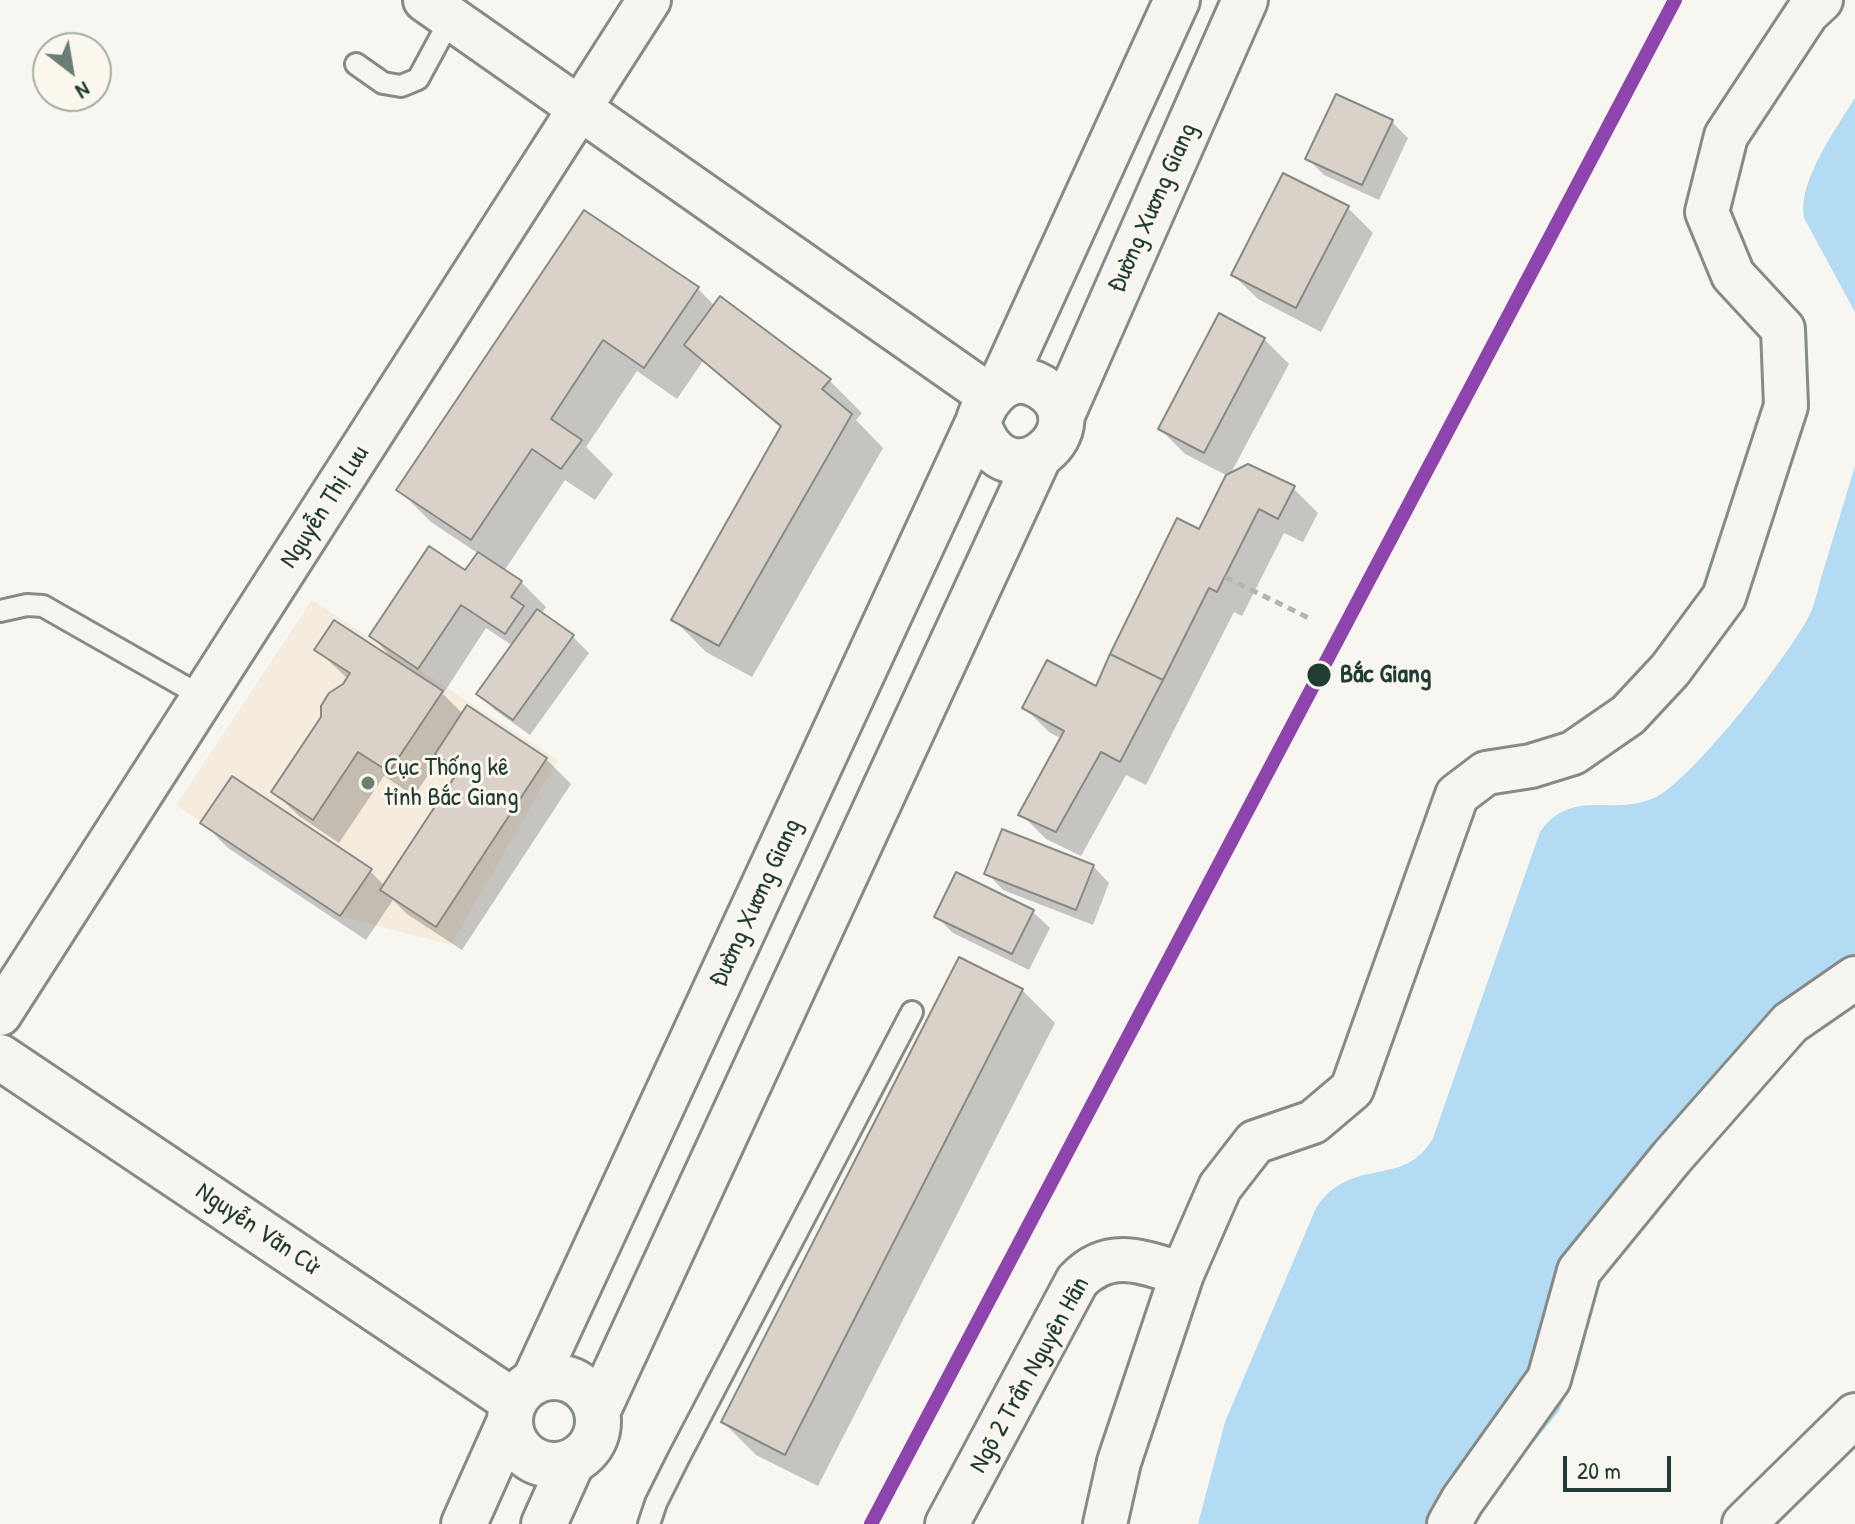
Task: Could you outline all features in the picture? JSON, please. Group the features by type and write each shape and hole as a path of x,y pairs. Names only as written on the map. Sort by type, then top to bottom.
{"main road":[{"name":"Đường Xương Giang","path":"464,1524 1177,0"},
{"name":"Đường Xương Giang","path":"1061,417 1245,0"},
{"path":"1023,382 1037,385 1048,392 1057,404 1061,417 1056,441 1050,450 1038,458 1017,462 998,455 988,445 990,402 1023,382"},
{"path":"597,1412 1038,458"},
{"name":"Nguyễn Văn Cừ","path":"0,1057 519,1402"},
{"path":"560,1378 585,1389 593,1399 597,1412 598,1427 593,1441 585,1453 572,1462 543,1464 519,1448 513,1436 519,1402 560,1378"},
{"path":"544,1524 572,1462"}],"street":[{"name":"Nguyễn Thị Lưu","path":"0,1014 649,0"},
{"path":"1105,1524 1119,1462 1182,1274 1220,1187 1255,1142 1313,1122 1352,1089 1457,795 1486,773 1531,766 1573,753 1628,715 1670,670 1724,597 1786,406 1783,329 1733,275 1707,212 1726,136 1807,13 1821,0"},
{"path":"438,9 990,402"},
{"path":"1467,1516 1549,1379 1579,1271 1672,1157 1790,1023 1855,978"},
{"name":"Ngõ 2 Trần Nguyên Hãn","path":"947,1524 1077,1281 1088,1270 1121,1258 1182,1274"},
{"path":"1744,1524 1855,1415"}],"lane":[{"path":"356,64 383,83 401,86 418,79 438,9"},
{"path":"0,611 27,605 43,606 203,697"},
{"path":"649,1524 679,1457 912,1012"}],"path":[{"path":"1225,577 1313,620"}],"shaded area":[{"name":"Cục Thống kê tỉnh Bắc Giang","path":"312,600 558,760 451,945 340,916 176,805"}],"water":[{"path":"1855,98 1855,312 1804,218 1803,204 1812,172"},
{"path":"1855,466 1855,984 1641,1210 1595,1280 1579,1365 1559,1411 1468,1524 1198,1524 1225,1422 1316,1208 1330,1192 1345,1182 1408,1163 1421,1154 1433,1138 1540,832 1566,810 1580,806 1640,803 1656,797 1673,785 1717,741 1764,683 1811,612"}],"building":[{"path":"1336,94 1393,120 1362,185 1305,159"},
{"path":"1283,173 1349,206 1296,308 1231,275"},
{"path":"584,210 699,287 644,368 603,340 551,419 582,440 561,469 532,449 471,540 396,490"},
{"path":"720,296 831,379 822,389 852,414 719,646 671,620 781,426 684,345"},
{"path":"1219,313 1265,338 1204,453 1158,429"},
{"path":"1248,464 1295,486 1278,519 1259,509 1217,592 1209,588 1163,680 1110,654 1177,518 1199,529 1226,475"},
{"path":"429,546 465,570 478,552 522,581 511,597 524,606 505,634 461,605 418,669 369,636"},
{"path":"537,609 574,635 513,720 476,694"},
{"path":"334,620 443,691 389,772 358,752 313,820 271,792 321,717 321,706 329,693 343,684 350,673 314,650"},
{"path":"1110,654 1163,680 1120,762 1101,752 1056,832 1018,815 1064,731 1022,708 1047,660 1096,686"},
{"path":"467,705 547,758 436,927 380,890 459,770 435,754"},
{"path":"232,776 372,869 340,916 200,823"},
{"path":"1002,829 1094,865 1076,910 984,874"},
{"path":"956,872 1034,910 1012,954 934,917"},
{"path":"959,957 1023,989 785,1455 721,1422"}],"transit line":[{"path":"871,1524 1675,0"}],"place":[{"name":"Bắc Giang","path":"1319,675"},
{"name":"Cục Thống kê tỉnh Bắc Giang","path":"368,783"}]}
